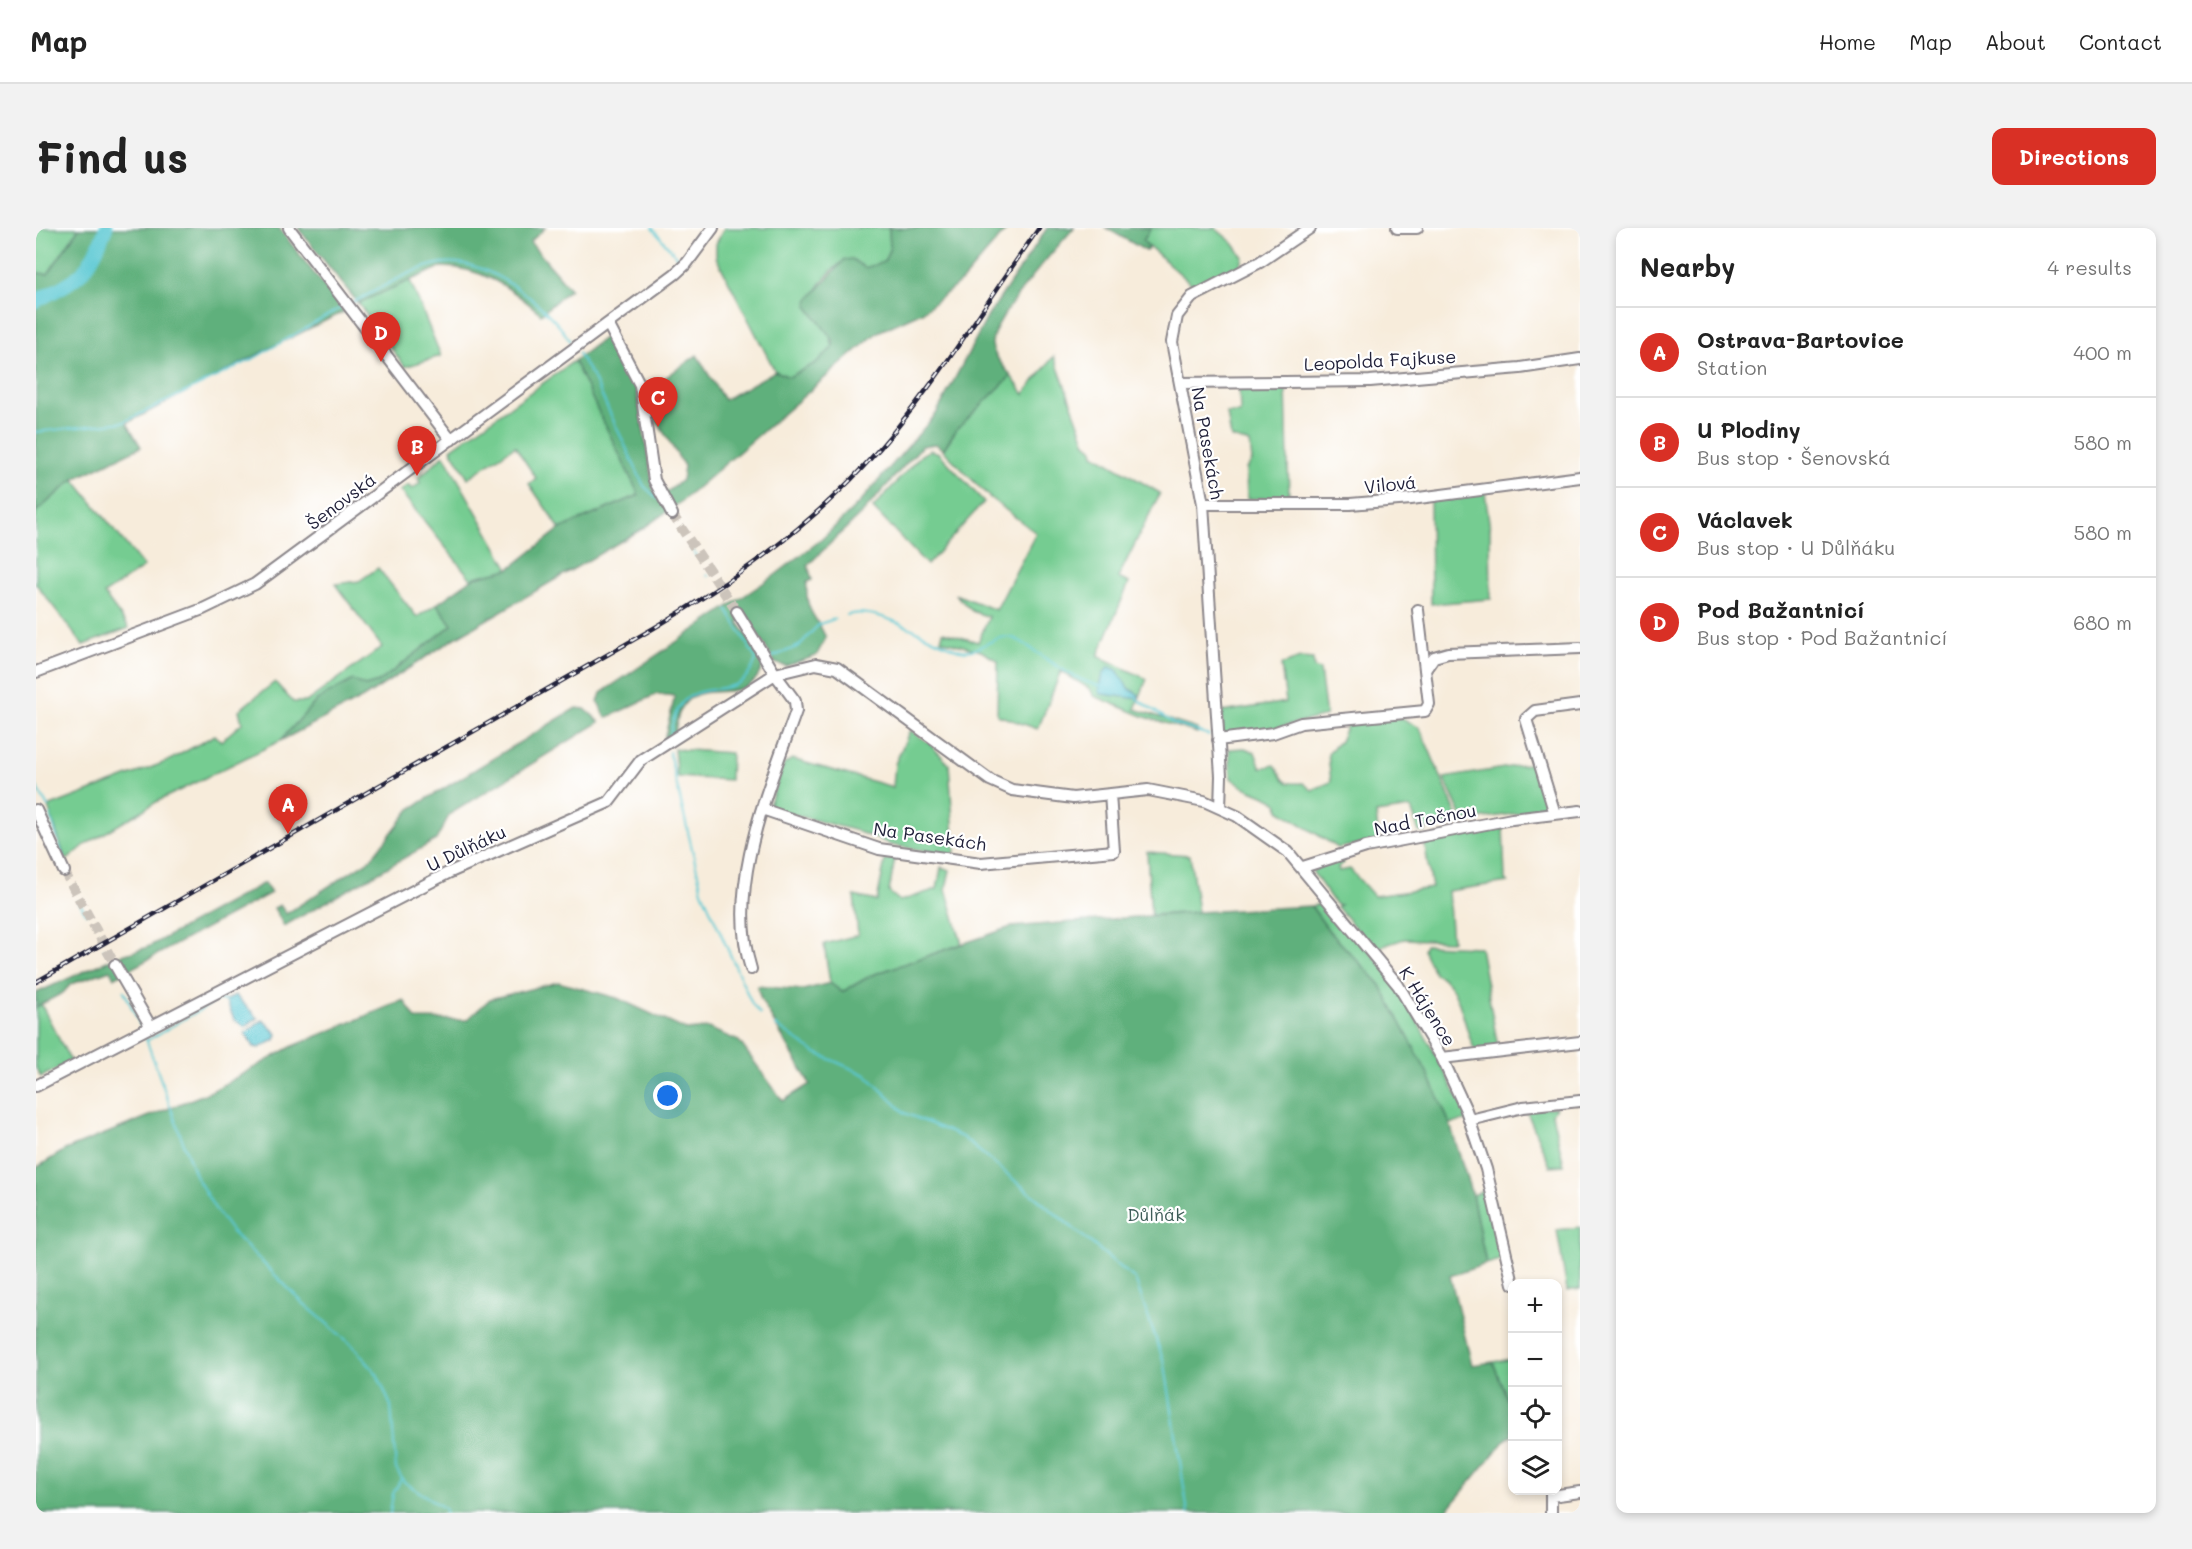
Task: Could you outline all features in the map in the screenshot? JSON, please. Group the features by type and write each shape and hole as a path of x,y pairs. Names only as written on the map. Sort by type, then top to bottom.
{"street":[{"path":"288,228 451,440"},
{"name":"Šenovská","path":"36,672 235,596 298,554 608,324 687,263 713,228"},
{"name":"Na Pasekách","path":"1220,808 1203,504 1172,342 1177,316 1184,305 1205,289 1281,249 1311,228"},
{"path":"1397,228 1417,228"},
{"path":"608,324 640,385 654,480 672,514"},
{"name":"Leopolda Fajkuse","path":"1180,383 1370,381 1521,368 1580,359"},
{"name":"Vilová","path":"1203,504 1350,504 1411,499 1580,477"},
{"path":"1218,740 1273,733 1301,723 1420,712 1429,704 1418,610"},
{"path":"737,612 775,674 795,701 796,711 762,809 750,854 744,905 746,953 751,969"},
{"path":"1422,644 1426,649 1439,654 1580,648"},
{"path":"1425,670 1430,661 1439,654"},
{"path":"775,674 816,664 837,668 990,780 1012,790 1072,798 1148,790 1204,801 1220,808"},
{"name":"U Důlňáku","path":"36,1086 447,873 609,802 642,759 775,674"},
{"path":"1555,814 1526,719 1535,711 1580,705"},
{"name":"Na Pasekách","path":"762,809 879,849 981,863 1114,851 1110,794"},
{"name":"K Hájence","path":"1220,808 1271,839 1303,867 1328,902 1398,985 1442,1058 1470,1120 1486,1169 1512,1279"},
{"path":"36,810 64,871"},
{"name":"Nad Točnou","path":"1303,867 1366,847 1461,828 1580,812"},
{"path":"115,964 151,1027"},
{"path":"1442,1058 1580,1042"},
{"path":"1470,1120 1523,1107 1580,1101"},
{"path":"1562,1493 1580,1492"},
{"path":"1551,1495 1551,1513"}],"green space":[{"path":"36,228 79,228 48,274 36,273"},
{"path":"79,228 279,228 344,312 127,423 141,447 74,479 36,512 36,273 48,274"},
{"path":"298,228 545,228 530,242 570,289 541,314 507,288 483,275 456,268 441,267 358,303"},
{"path":"724,228 889,228 890,248 884,262 865,268 852,259 838,265 825,278 807,306 829,333 833,347 818,362 789,377 775,371 716,257 716,244"},
{"path":"889,228 1008,228 962,281 922,312 878,332 682,501 642,529 452,640 363,698 280,741 318,699 353,680 365,686 379,682 452,625 437,604 475,577 509,569 560,529 639,495 574,361 608,335 636,387 654,492 668,491 682,480 684,466 652,413 648,390 697,355 724,400 775,371 789,377 818,362 833,347 833,340 807,306 809,299 844,260 852,259 865,268 884,262 890,248"},
{"path":"1047,228 1074,228 1026,284 994,333 993,348 1011,376 956,430 943,450 936,444 922,446 865,510 808,565 812,580 807,582 809,607 826,638 816,656 786,666 775,663 747,616 738,622 764,660 756,678 745,687 732,691 703,693 690,698 681,710 675,732 664,740 675,696 657,694 606,718 598,702 601,693 775,575 822,539 859,503 936,414 988,316"},
{"path":"1106,228 1151,228 1143,241 1149,248 1146,251"},
{"path":"1151,228 1215,228 1233,243 1243,257 1241,265 1202,286 1194,286 1143,241"},
{"path":"409,278 441,356 405,367 358,303"},
{"path":"1054,356 1086,443 1093,449 1094,454 1160,493 1118,578 1129,583 1098,656 1147,679 1135,709 1197,729 1197,733 1145,717 1094,696 1090,689 1061,671 1038,729 997,715 998,661 981,651 941,640 943,632 978,642 989,617 972,611 955,594 996,610 1036,533 989,497 943,450 956,430 1011,376 1024,394"},
{"path":"574,361 639,495 560,529 529,484 536,478 515,446 468,478 451,449"},
{"path":"1286,386 1289,497 1247,499 1246,469 1252,461 1250,443 1231,438 1227,413 1240,413 1239,387"},
{"path":"930,450 939,453 984,502 927,565 873,508 921,455"},
{"path":"444,455 509,569 471,579 400,491 408,485 412,489 420,483 418,478"},
{"path":"74,479 144,567 104,594 129,628 83,645 36,584 36,512"},
{"path":"1485,492 1490,529 1491,599 1431,604 1430,499 1449,497 1451,500 1453,496"},
{"path":"378,568 417,617 437,604 452,625 379,682 318,699 280,741 158,801 85,845 66,861 48,807 168,761 215,735 221,741 242,723 239,710 275,682 293,702 306,702 382,647 335,584 359,581"},
{"path":"1300,658 1313,659 1314,668 1320,670 1326,716 1274,728 1223,735 1222,712 1286,702 1281,665"},
{"path":"576,708 585,709 600,722 450,814 436,840 284,926 274,908 280,905 286,914 371,859 410,809"},
{"path":"1402,718 1420,728 1460,822 1426,828 1426,832 1419,832 1411,808 1376,813 1379,841 1338,848 1279,810 1278,803 1242,786 1231,778 1229,749 1245,748 1255,752 1261,768 1275,765 1285,781 1303,783 1312,790 1331,782 1328,753 1340,741 1348,723"},
{"path":"910,730 929,743 949,764 955,852 951,855 890,845 857,831 776,810 769,805 784,764 792,759 893,787 895,764"},
{"path":"674,749 731,753 730,780 677,777"},
{"path":"1533,763 1548,809 1464,821 1444,778"},
{"path":"1503,825 1505,880 1508,882 1448,891 1452,941 1404,939 1374,949 1337,907 1340,905 1335,904 1312,871 1338,857 1344,863 1338,867 1339,871 1350,869 1374,896 1432,888 1424,841"},
{"path":"1147,852 1190,855 1198,912 1151,915"},
{"path":"895,858 889,892 900,901 937,889 941,867 950,870 946,889 962,944 872,975 842,992 830,983 824,944 858,935 854,896 877,901 885,860"},
{"path":"264,883 271,893 114,978 110,970 71,984 63,993 36,1007 36,993 116,957 148,947"},
{"path":"1328,902 1398,985 1470,1120 1450,1124 1429,1076 1380,984 1329,931 1311,906"},
{"name":"Důlňák","path":"1311,906 1329,931 1380,984 1429,1076 1450,1124 1472,1195 1486,1264 1450,1276 1472,1365 1493,1362 1508,1401 1508,1438 1445,1513 36,1513 36,1168 65,1150 212,1091 291,1047 404,1000 416,1019 467,1020 490,999 558,982 617,998 686,1030 708,1028 739,1041 783,1101 810,1084 761,1000 757,986 803,990 830,983 842,992 872,975 1011,927 1198,912"},
{"path":"1425,945 1480,947 1498,1047 1475,1050 1456,996 1451,986 1435,974 1423,950"},
{"path":"41,1004 71,1062 41,1077 36,1068 36,1007"},
{"path":"1556,1107 1552,1114 1564,1165 1550,1166 1526,1110"},
{"path":"1490,1189 1507,1258 1486,1264 1472,1195"},
{"path":"1580,1227 1580,1289 1567,1291 1557,1230"},
{"path":"1508,1360 1508,1401 1493,1362"}],"water":[{"path":"1109,667 1117,670 1128,688 1139,695 1139,699 1101,694 1099,691 1103,674"},
{"path":"235,995 258,1018 244,1027 234,1019 226,1001"},
{"path":"263,1020 277,1034 275,1040 259,1048 254,1047 245,1033"}],"waterway":[{"path":"36,301 81,274 93,256 106,228"},
{"path":"652,228 681,261"},
{"path":"353,302 419,269 442,263 459,263 478,268 515,287 547,313 570,341"},
{"path":"36,432 124,422 253,359 340,308"},
{"path":"578,353 594,379 644,486 658,499"},
{"name":"U Důlňáku","path":"691,548 696,556"},
{"path":"670,736 676,713 685,700 697,693 737,684 748,675 756,659 727,609"},
{"path":"847,615 860,613 889,619 948,646 967,651 999,638 1012,638 1076,677 1101,686"},
{"path":"770,658 799,646 819,624 835,619"},
{"path":"1137,699 1174,724 1209,735"},
{"path":"669,752 702,891 752,1004 760,1014"},
{"path":"36,786 48,807"},
{"path":"50,815 63,857"},
{"path":"79,901 86,914"},
{"path":"124,991 141,1027"},
{"path":"148,1040 219,999 227,1002"},
{"path":"775,1025 816,1053 866,1075 905,1113 962,1137 1135,1279 1165,1365 1188,1513"},
{"path":"145,1036 195,1175 217,1212 231,1231 302,1302 352,1345 377,1374 391,1406 396,1469 404,1482 444,1508 446,1513"},
{"path":"390,1513 393,1494 401,1479"}],"tunnel":[{"path":"672,514 737,612"},
{"path":"64,871 115,965"}],"railway":[{"path":"36,982 654,628 711,593 764,555 840,491 911,411 1039,228"}],"place":[{"name":"Pod Bažantnicí","path":"381,362"},
{"name":"Václavek","path":"658,427"},
{"name":"U Plodiny","path":"417,476"},
{"name":"Ostrava-Bartovice","path":"288,834"}]}
